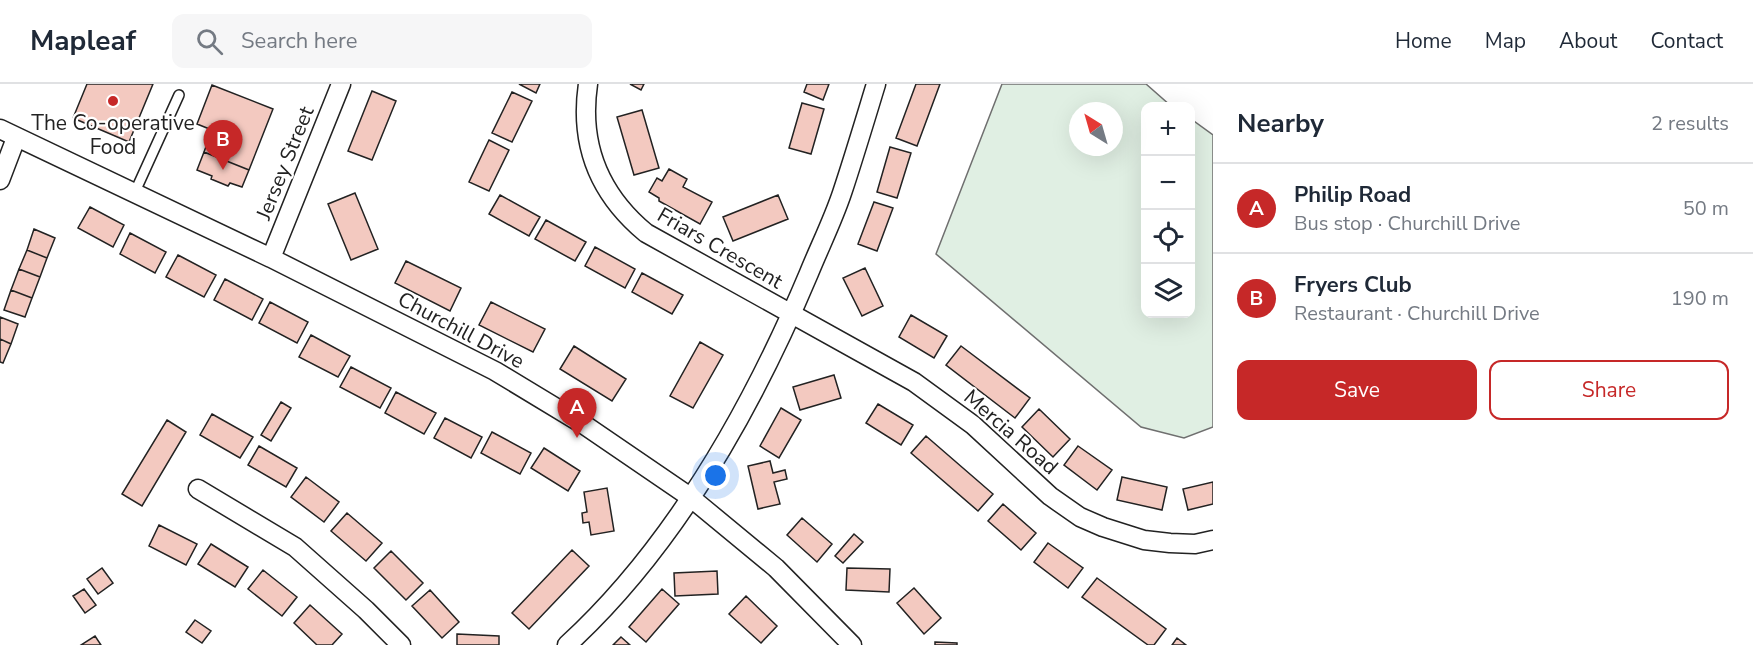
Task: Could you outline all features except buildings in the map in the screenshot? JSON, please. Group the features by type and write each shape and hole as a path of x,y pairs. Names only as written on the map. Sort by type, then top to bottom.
{"street":[{"name":"Jersey Street","path":"271,258 341,84"},
{"name":"Friars Crescent","path":"588,84 585,106 587,135 594,164 615,202 646,233 791,315"},
{"path":"567,645 634,576 690,497 748,405 791,315 841,195 876,84"},
{"name":"Churchill Drive","path":"8,134 271,258 495,371 586,426 690,497 776,568 852,645"},
{"path":"0,180 8,134"},
{"name":"Mercia Road","path":"791,315 880,362 946,404 999,448 1050,496 1080,517 1102,527 1144,540 1170,543 1213,540"},
{"path":"198,489 295,548 366,610 401,645"}],"lane":[{"path":"134,194 179,95"}],"green space":[{"path":"1002,84 1146,84 1166,102 1141,102 1141,318 1195,318 1195,122 1213,135 1213,427 1184,438 1141,427 936,254"}],"place":[{"name":"The Co-operative Food","path":"113,101"},
{"name":"Fryers Club","path":"223,170"},
{"name":"Philip Road","path":"577,438"}]}
